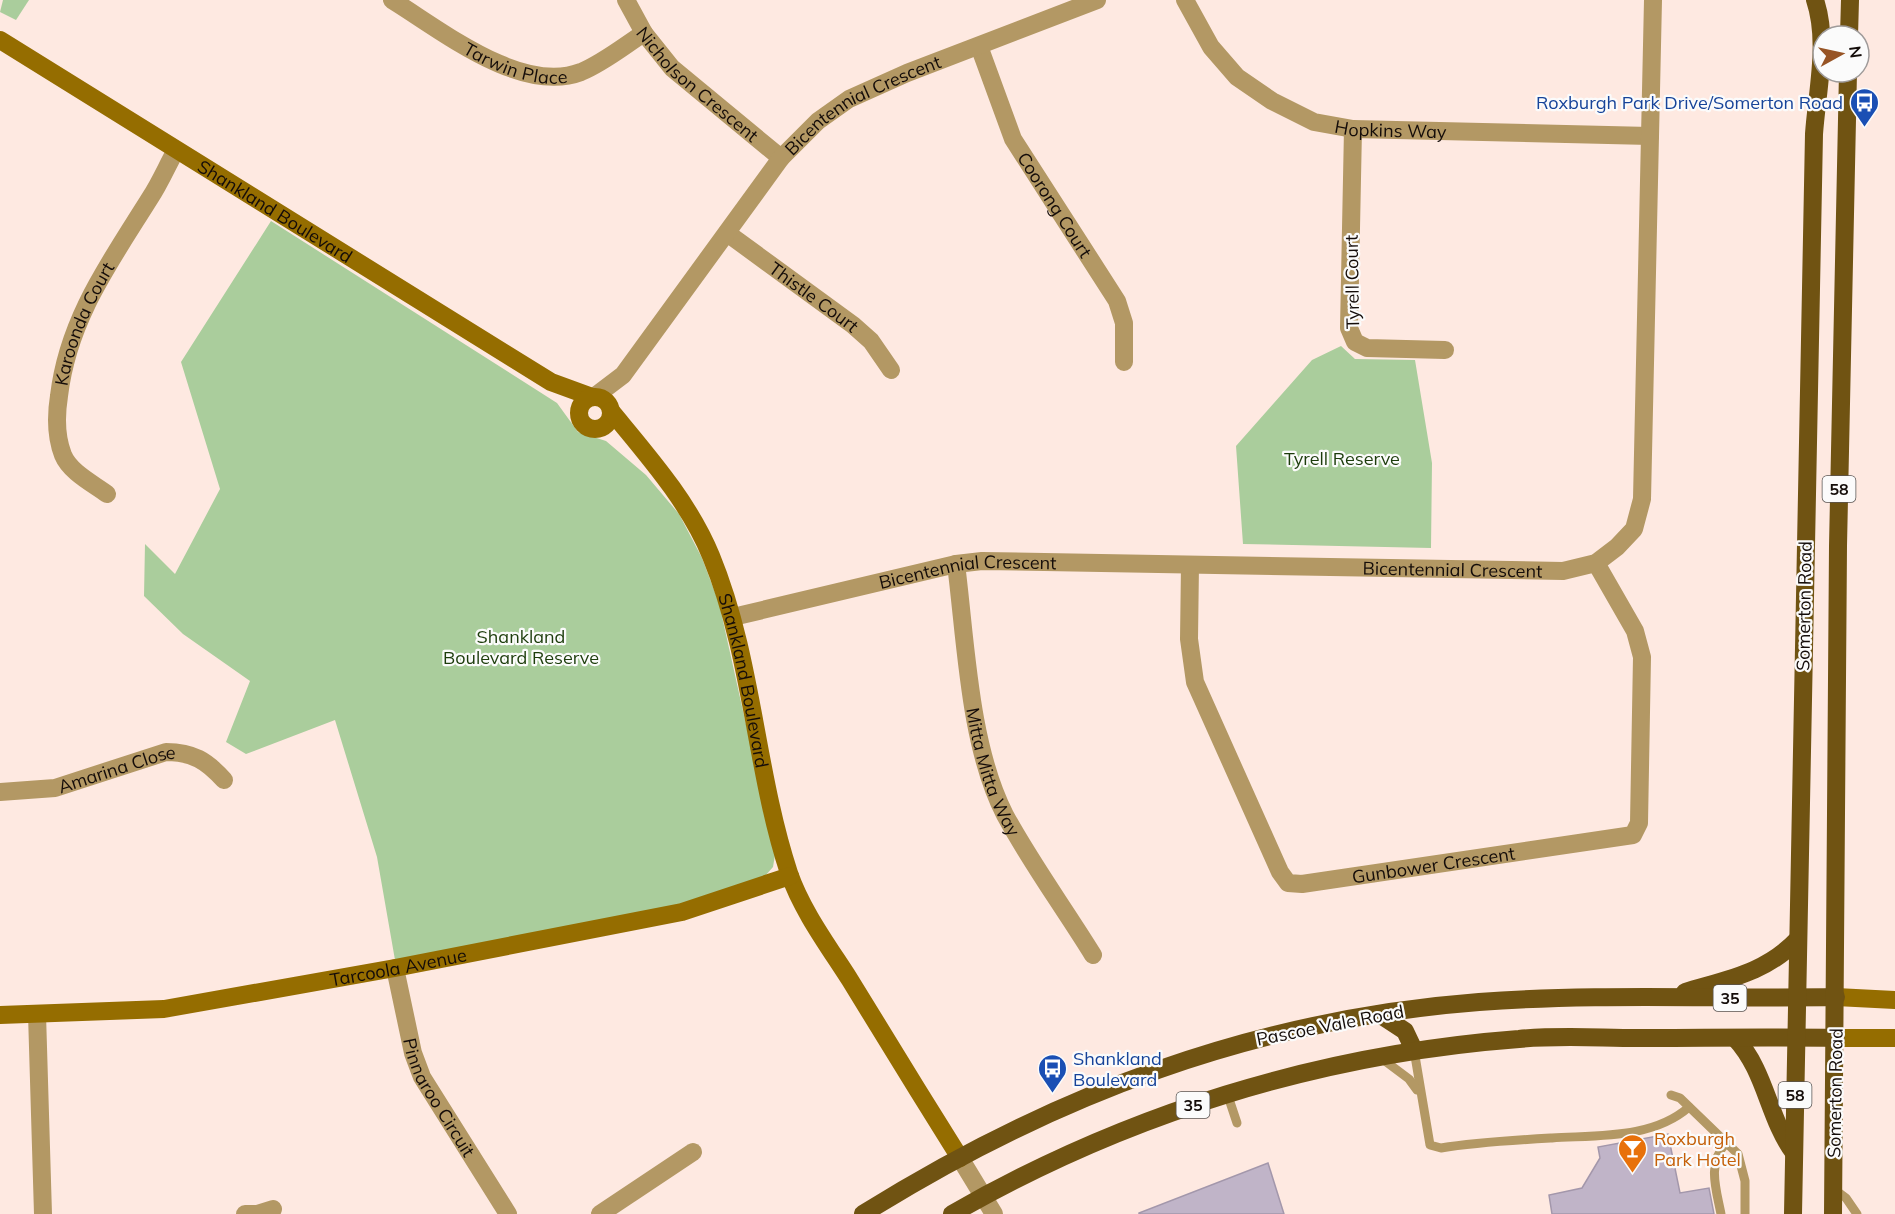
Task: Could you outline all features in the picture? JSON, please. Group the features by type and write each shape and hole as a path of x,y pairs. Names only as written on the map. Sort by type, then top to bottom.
{"main road":[{"name":"Somerton Road","path":"1793,1214 1814,134 1821,41 1819,14 1815,0"},
{"path":"1849,24 1850,0"},
{"name":"Somerton Road","path":"1833,1214 1838,522 1848,84"},
{"path":"1663,998 1764,968 1798,939"},
{"name":"Pascoe Vale Road","path":"863,1214 960,1158 1050,1113 1174,1063 1285,1031 1379,1014 1478,1002 1534,999 1836,998"},
{"path":"1379,1014 1405,1031 1414,1050"},
{"name":"35","path":"952,1214 983,1196 1099,1140 1275,1079 1377,1056 1521,1038 1836,1038"},
{"path":"1735,1038 1756,1068 1781,1136 1794,1153"}],"street":[{"name":"Tarwin Place","path":"392,0 501,67 543,76 579,73 644,33"},
{"name":"Nicholson Crescent","path":"626,0 644,33 672,68 781,158"},
{"name":"Bicentennial Crescent","path":"611,410 623,375 781,158 818,121 849,99 907,73 1097,0"},
{"name":"Hopkins Way","path":"1185,0 1211,47 1237,77 1272,101 1314,122 1353,129 1650,136"},
{"name":"Bicentennial Crescent","path":"733,617 956,564 982,561 1563,571 1596,563 1634,529 1642,498 1653,0"},
{"name":"Shankland Boulevard","path":"0,40 552,382 593,397"},
{"name":"Coorong Court","path":"979,46 1013,139 1118,301 1124,323 1124,362"},
{"name":"Tyrell Court","path":"1353,129 1349,328 1355,342 1367,348 1445,350"},
{"name":"Karoonda Court","path":"107,494 73,469 64,456 58,432 58,405 65,358 76,323 93,288 152,195 176,150"},
{"name":"Thistle Court","path":"727,233 853,325 871,341 891,370"},
{"name":"Bicentennial Crescent","path":"593,397 623,375"},
{"name":"Shankland Boulevard","path":"552,382 579,414"},
{"path":"593,397 604,400 611,410 607,424 599,429 584,426 579,414 580,406 593,397"},
{"name":"Shankland Boulevard","path":"611,410 685,506 711,555 733,617 776,827 790,876 817,927 960,1158"},
{"name":"Shankland Boulevard","path":"599,429 652,462"},
{"name":"Gunbower Crescent","path":"1190,565 1189,639 1195,682 1280,872 1288,883 1302,884 1621,839 1633,835 1639,823 1642,657 1635,631 1596,563"},
{"name":"Mitta Mitta Way","path":"956,564 977,728 989,772 1005,814 1093,955"},
{"name":"Amarina Close","path":"0,792 55,788 166,752 183,752 198,757 226,783"},
{"name":"Tarcoola Avenue","path":"0,1015 164,1009 395,968 682,912 790,876"},
{"name":"Pinnaroo Circuit","path":"395,968 413,1053 422,1077 508,1214"},
{"path":"1836,998 1895,1000"},
{"path":"37,1014 43,1214"},
{"path":"1836,1038 1895,1038"},
{"path":"600,1214 697,1150"},
{"path":"960,1158 994,1214"},
{"path":"245,1214 262,1212"}],"lane":[{"path":"1414,1050 1419,1092 1430,1145 1441,1148 1552,1137 1612,1135 1662,1124 1678,1117 1689,1107"},
{"path":"1377,1056 1409,1079 1419,1092"},
{"path":"1227,1094 1238,1123"},
{"path":"1671,1095 1680,1098 1738,1154 1743,1167 1745,1214"},
{"path":"1720,1214 1714,1164 1717,1153 1726,1143"},
{"path":"1834,1189 1846,1198 1857,1214"}],"green space":[{"path":"3,0 29,0 16,20 0,12"},
{"name":"Shankland Boulevard Reserve","path":"271,221 557,403 578,432 606,441 646,475 679,514 702,558 719,603 775,855 773,867 765,876 680,905 395,960 377,857 335,720 246,754 226,742 250,681 183,634 144,596 145,544 175,574 220,489 181,362"},
{"name":"Tyrell Reserve","path":"1341,346 1355,359 1415,360 1432,463 1431,548 1243,544 1236,446 1312,360"}],"building":[{"name":"Roxburgh Park Hotel","path":"1668,1134 1680,1193 1709,1188 1714,1214 1552,1214 1549,1195 1582,1188 1600,1158 1598,1147"},
{"path":"1268,1163 1284,1214 1139,1214 1139,1213"}],"place":[{"name":"Roxburgh Park Drive/Somerton Road","path":"1864,128"},
{"name":"Shankland Boulevard","path":"1052,1094"},
{"name":"Roxburgh Park Hotel","path":"1633,1174"}]}
